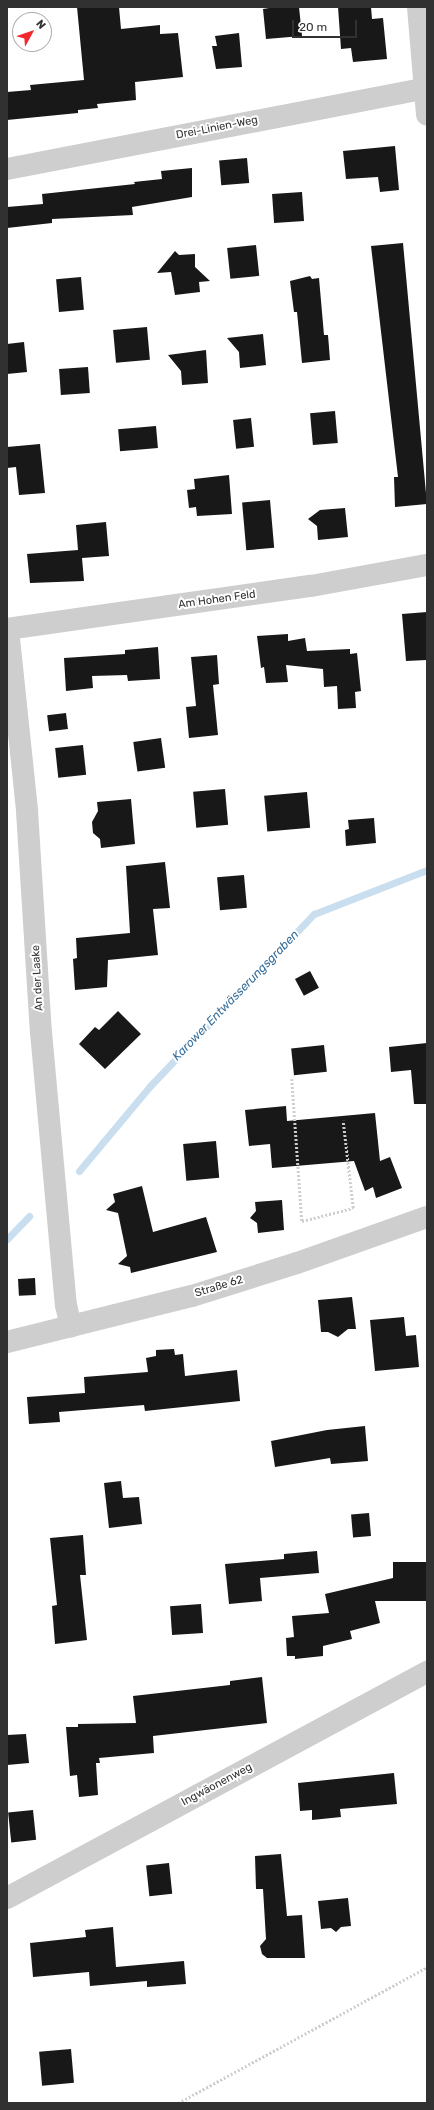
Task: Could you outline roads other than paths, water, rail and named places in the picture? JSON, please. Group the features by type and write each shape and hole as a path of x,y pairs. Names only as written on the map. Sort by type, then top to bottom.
{"street":[{"path":"418,7 426,88 427,115"},
{"name":"Drei-Linien-Weg","path":"7,168 426,88"},
{"name":"Am Hohen Feld","path":"8,629 288,590 427,565"},
{"name":"An der Laake","path":"8,629 27,811 42,1047 66,1305 71,1326"},
{"name":"Straße 62","path":"7,1342 200,1294 427,1218"},
{"name":"Ingwäonenweg","path":"7,1898 427,1672"}],"waterway":[{"name":"Karower Entwässerungsgraben","path":"79,1171 150,1086 314,914 427,870"},
{"name":"Karower Entwässerungsgraben","path":"7,1239 29,1216"}]}
